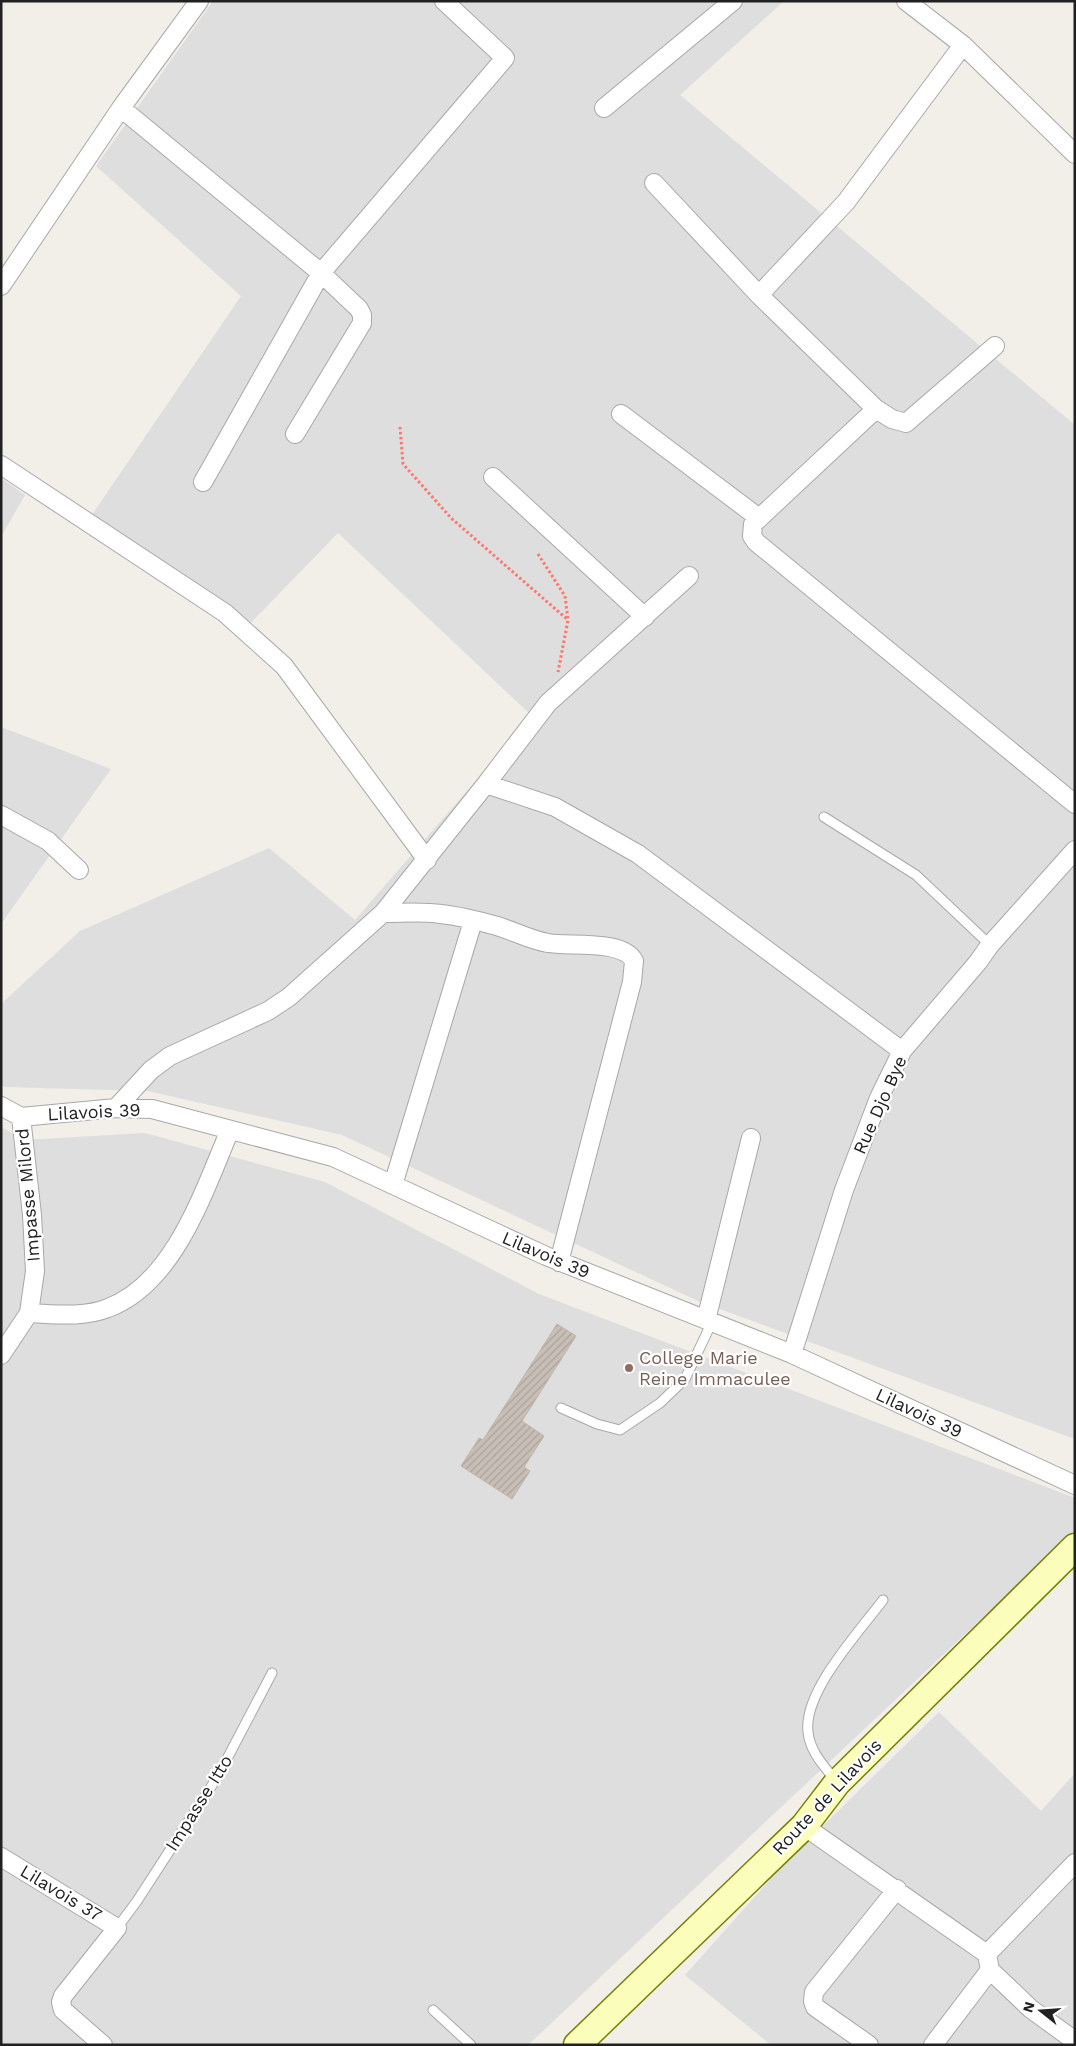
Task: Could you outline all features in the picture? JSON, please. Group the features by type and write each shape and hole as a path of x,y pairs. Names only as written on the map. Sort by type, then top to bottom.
{"main road":[{"name":"Route de Lilavois","path":"578,2045 804,1826 837,1784 1075,1548"}],"street":[{"path":"1,286 121,108 199,1"},
{"path":"203,482 321,273 506,58 444,1"},
{"path":"604,108 733,1"},
{"path":"906,1 962,46 1075,154"},
{"path":"759,295 846,202 962,46"},
{"path":"121,108 321,273 359,309 362,315 362,323 295,434"},
{"path":"654,183 759,295 876,409 892,419 906,422 995,346"},
{"path":"876,409 758,518 751,528 752,536 756,542 1075,804"},
{"path":"621,414 758,518"},
{"path":"1,465 225,613 284,666 427,860"},
{"path":"493,477 644,616"},
{"path":"116,1108 151,1070 170,1056 260,1014 289,998 383,913 427,860 548,703 689,576"},
{"path":"486,784 555,807 638,854 902,1051"},
{"path":"1,815 48,841 78,870"},
{"name":"Rue Djo Bye","path":"792,1354 848,1181 879,1098 902,1051 978,962 990,945 1075,850"},
{"path":"383,913 442,914 512,931 539,942 561,946 598,946 614,949 628,953 634,961 632,982 559,1262"},
{"path":"394,1185 473,921"},
{"path":"1,1106 21,1117"},
{"name":"Lilavois 39","path":"21,1117 116,1108 152,1109 333,1157 559,1262 792,1354 1075,1485"},
{"name":"Impasse Milord","path":"1,1354 29,1313 35,1271 32,1215 21,1117"},
{"path":"29,1313 87,1314 107,1309 128,1300 147,1284 170,1256 190,1220 230,1130"},
{"path":"709,1321 751,1138"},
{"path":"804,1826 897,1889 940,1922 988,1962 1032,2009 1075,2041"},
{"name":"Lilavois 37","path":"1,1857 117,1928 63,1996 61,2002 63,2010 103,2045"},
{"path":"933,2045 988,1962 1075,1863"},
{"path":"869,2045 815,2007 813,2001 814,1992 897,1889"}],"lane":[{"path":"824,817 916,875 990,945"},
{"path":"561,1408 597,1424 620,1430 660,1403 685,1380 709,1321"},
{"path":"837,1784 815,1755 808,1733 807,1717 822,1682 883,1600"},
{"name":"Impasse Itto","path":"117,1928 137,1901 218,1776 272,1673"},
{"path":"433,2010 471,2045"}],"path":[{"path":"400,427 403,464 451,518 568,620"},
{"path":"538,554 565,596 568,620 557,680 548,703"}],"shaded area":[{"path":"213,1 784,1 680,95 1075,425 1075,1439 698,1301 342,1135 148,1091 4,1087 1,1084 1,1004 80,931 269,848 355,920 532,716 338,533 241,633 85,525 241,296 96,166"},
{"path":"1,478 25,495 1,537"},
{"path":"1,727 111,769 1,924"},
{"path":"1,1127 24,1140 145,1133 325,1182 539,1294 1075,1498 1075,1531 528,2045 1,2045"},
{"path":"939,1712 1041,1811 1075,1773 1075,2045 771,2045 685,1975 784,1864"}],"building":[{"path":"557,1324 576,1336 522,1421 544,1436 524,1467 530,1471 512,1499 461,1466 479,1438 483,1440"}],"place":[{"name":"College Marie Reine Immaculee","path":"629,1368"}]}
